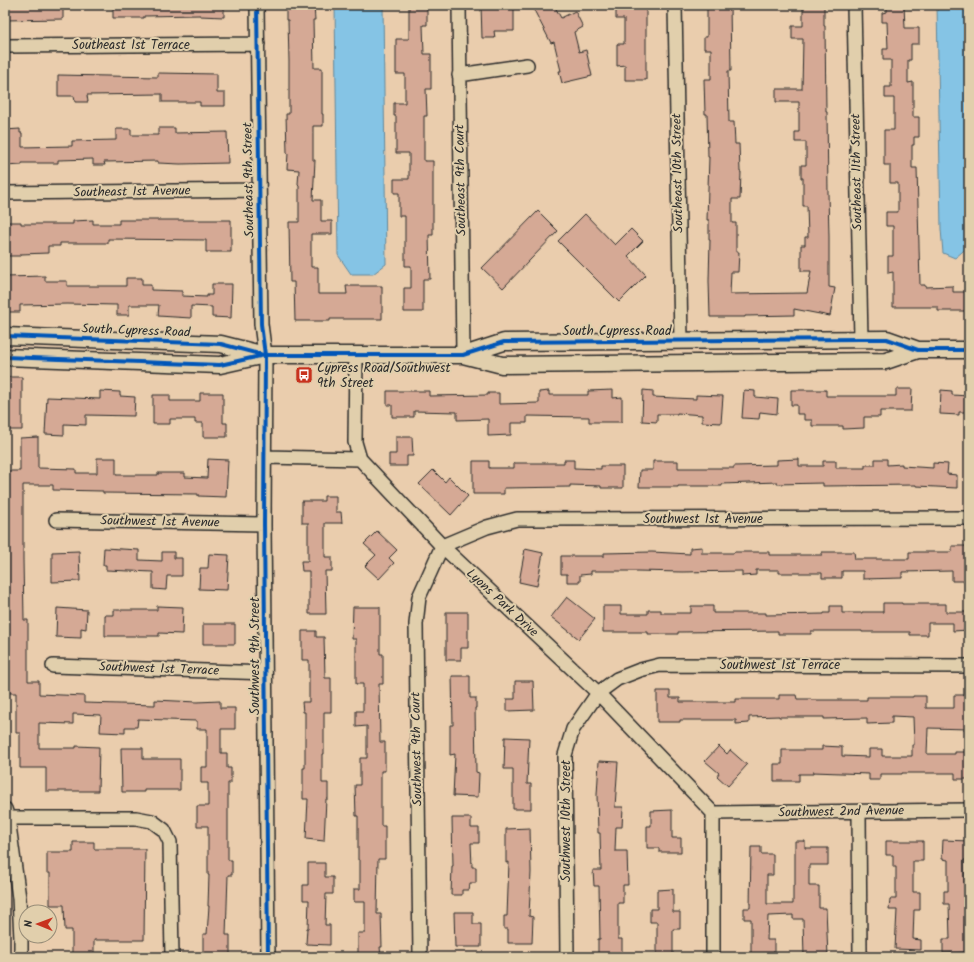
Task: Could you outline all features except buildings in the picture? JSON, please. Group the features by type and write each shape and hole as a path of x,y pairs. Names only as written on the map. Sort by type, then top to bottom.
{"street":[{"name":"Southeast 9th Street","path":"257,5 261,324 265,355"},
{"name":"Southeast 9th Court","path":"459,5 463,355"},
{"name":"Southeast 10th Street","path":"675,5 681,341"},
{"name":"Southeast 11th Street","path":"854,5 861,339"},
{"name":"Southeast 1st Terrace","path":"5,46 258,44"},
{"path":"459,76 527,65"},
{"name":"Southeast 1st Avenue","path":"5,193 259,190"},
{"name":"South Cypress Road","path":"5,336 221,344 265,355"},
{"name":"South Cypress Road","path":"463,355 504,342 887,339 918,350"},
{"name":"South Cypress Road","path":"5,357 220,365 265,355 463,355 502,365 886,361 918,350 969,350"},
{"name":"Southwest 9th Street","path":"265,355 264,524 268,957"},
{"path":"265,457 360,459 356,442 356,356"},
{"name":"Lyons Park Drive","path":"360,459 442,546 598,693 712,813"},
{"name":"Southwest 1st Avenue","path":"442,546 487,527 517,519 969,518"},
{"name":"Southwest 1st Avenue","path":"56,520 264,524"},
{"name":"Southwest 9th Court","path":"420,957 416,624 419,598 442,546"},
{"name":"Southwest 1st Terrace","path":"598,693 617,680 640,670 660,665 969,666"},
{"name":"Southwest 1st Terrace","path":"53,666 265,673"},
{"name":"Southwest 10th Street","path":"567,957 565,755 573,729 598,693"},
{"name":"Southwest 2nd Avenue","path":"712,813 969,810"},
{"path":"859,812 860,957"},
{"path":"712,813 713,957"},
{"path":"21,957 19,898 6,816 136,818 152,821 164,830 170,842 172,957"}],"water":[{"path":"335,5 383,5 386,264 373,274 351,274 338,255"},
{"path":"937,5 969,5 969,246 955,258 943,253 941,229"}],"cycle path":[{"path":"257,5 261,324 265,355 264,524 268,957"},
{"path":"5,336 221,344 263,355"},
{"path":"5,357 220,365 265,355 463,355 504,342 861,339 887,339 918,350 969,350"}],"place":[{"name":"Cypress Road/Southwest 9th Street","path":"304,375"}]}
